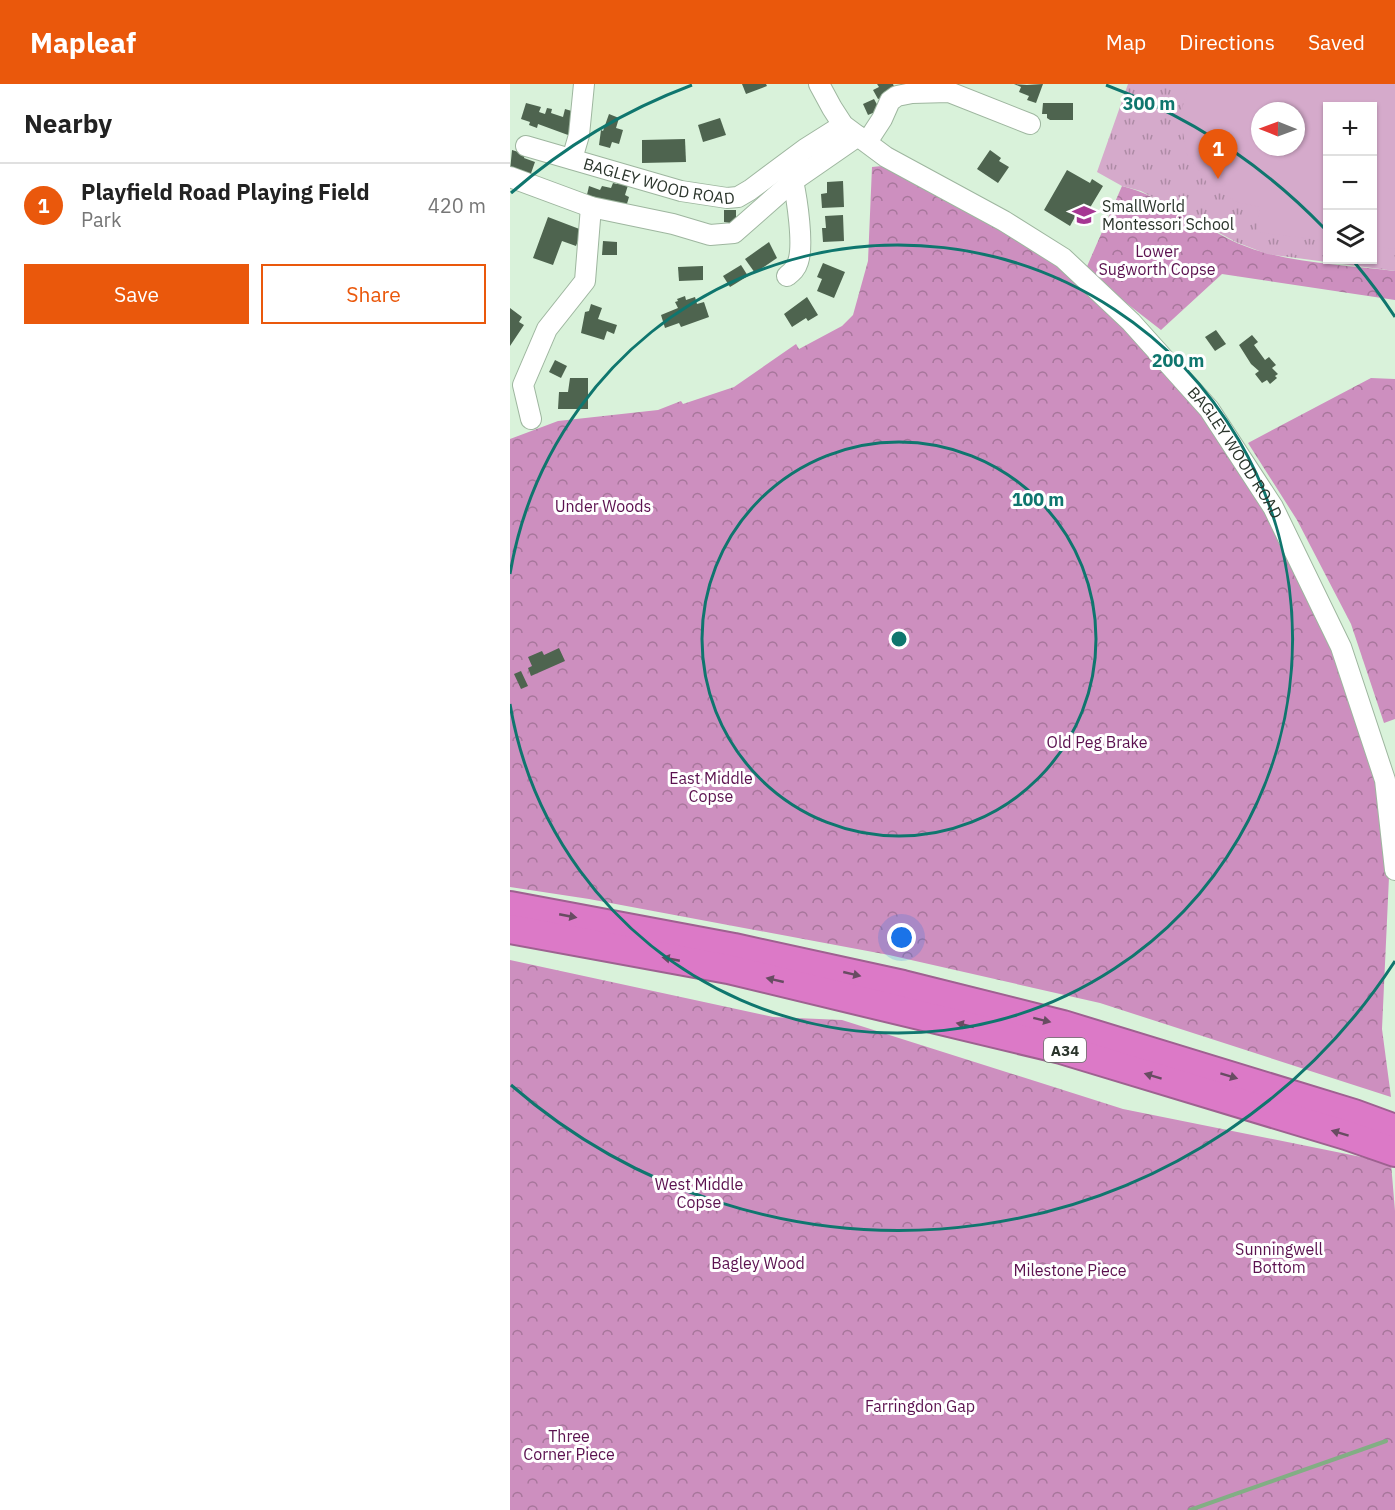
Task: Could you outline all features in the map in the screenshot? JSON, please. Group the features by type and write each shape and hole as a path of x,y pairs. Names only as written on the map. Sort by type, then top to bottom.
{"highway":[{"name":"A34","path":"510,906 734,948 1064,1025 1354,1114 1395,1129"},
{"name":"A34","path":"510,930 728,969 1061,1048 1347,1135 1395,1152"}],"street":[{"path":"572,159 579,135 584,84"},
{"path":"819,84 832,108 856,134"},
{"name":"BAGLEY WOOD ROAD","path":"510,177 591,207 673,224 710,235 721,235 734,233 793,181 856,134 882,119 890,101 897,96 912,93 949,92 1030,124"},
{"name":"BAGLEY WOOD ROAD","path":"526,146 681,191 714,197 738,197 805,149 856,134"},
{"name":"BAGLEY WOOD ROAD","path":"856,134 886,157 1004,221 1063,258 1131,322 1209,409 1273,507 1341,647 1385,780 1395,870"},
{"path":"792,275 799,261 799,205 793,181"},
{"path":"531,418 523,386 547,329 578,293 585,281 591,207"}],"green space":[{"path":"1128,84 1395,84 1395,271 1342,264 1377,264 1377,102 1323,102 1323,261 1267,254 1236,242 1141,191 1122,186 1097,172"},
{"path":"1189,84 1395,84 1395,249 1377,247 1377,102 1323,102 1323,240 1257,232 1260,207 1237,202 1208,184 1187,154 1180,116"},
{"name":"Old Peg Brake","path":"882,166 896,170 1005,233 1075,278 1166,366 1248,480 1335,649 1380,783 1389,877 1382,1029 1391,1097 1100,1003 889,955 589,899 510,887 510,439 558,421 658,410 681,401 683,404 734,387 796,344 799,349 842,326 853,315 868,261 872,167"},
{"name":"Lower Sugworth Copse","path":"1122,186 1152,197 1223,236 1255,250 1323,264 1395,271 1395,300 1222,274 1161,330 1085,271"},
{"path":"1371,378 1395,379 1395,719 1384,723 1351,624 1297,520 1248,443"},
{"name":"Bagley Wood","path":"510,960 773,1017 842,1020 1123,1109 1391,1163 1395,1211 1395,1510 510,1510"}],"building":[{"path":"742,84 766,84 767,86 746,94"},
{"path":"877,84 893,84 897,93 878,99 873,90 879,87"},
{"path":"1014,84 1043,84 1036,103 1027,100 1029,96 1019,92 1021,87"},
{"path":"874,99 880,110 868,115 863,104"},
{"path":"526,103 541,107 539,112 545,114 547,108 552,109 551,113 563,117 565,109 575,112 568,135 538,124 537,128 521,119"},
{"path":"1043,103 1073,103 1073,120 1050,120 1047,114 1042,114"},
{"path":"609,114 619,118 616,128 623,130 619,144 612,142 610,148 599,145 601,130 603,131"},
{"path":"720,118 726,135 703,142 698,125"},
{"path":"685,139 686,162 642,163 642,140"},
{"path":"512,150 525,154 524,158 535,162 529,179 510,171"},
{"path":"990,150 1001,158 999,161 1009,167 998,183 977,169"},
{"path":"1067,170 1090,183 1092,179 1103,186 1088,211 1081,206 1070,226 1044,210"},
{"path":"618,179 629,182 625,195 629,197 626,207 586,199 589,186 600,190 602,186 611,188 613,183 617,184"},
{"path":"843,181 844,207 822,208 821,194 827,193 827,182"},
{"path":"724,210 736,210 736,224 724,222"},
{"path":"843,215 844,241 823,242 822,228 826,228 825,216"},
{"path":"548,217 582,230 576,246 562,241 553,265 533,258"},
{"path":"603,241 617,242 617,255 602,255"},
{"path":"769,242 777,258 755,273 745,259"},
{"path":"823,263 845,272 834,298 817,291 822,279 817,277"},
{"path":"741,265 748,276 730,287 723,276"},
{"path":"703,266 703,280 679,281 678,267"},
{"path":"685,296 686,300 695,297 697,304 704,302 709,317 681,327 679,323 665,328 661,315 678,308 675,302"},
{"path":"807,297 818,315 808,321 806,318 792,327 784,314"},
{"path":"591,304 602,308 598,319 617,325 614,334 607,331 604,340 581,333 585,312 589,311"},
{"path":"510,308 522,317 519,322 524,325 510,346"},
{"path":"1216,330 1226,344 1215,351 1205,337"},
{"path":"1252,335 1258,342 1254,345 1265,360 1269,357 1276,365 1272,368 1278,374 1275,376 1277,378 1270,384 1267,380 1262,383 1255,374 1259,371 1251,364 1239,345"},
{"path":"555,360 567,366 561,378 549,372"},
{"path":"570,378 588,378 588,409 558,409 559,392 568,392"},
{"path":"559,648 565,661 531,676 528,668 532,666 528,657 542,651 544,655"},
{"path":"521,671 528,686 521,689 514,674"}],"waterway":[{"path":"1190,1510 1386,1441"}],"place":[{"name":"Playfield Road Playing Field","path":"1218,179"},
{"name":"SmallWorld Montessori School","path":"1084,215"}],"park label":[{"name":"Under Woods","path":"603,506"},
{"name":"East Middle Copse","path":"711,787"},
{"name":"West Middle Copse","path":"699,1193"},
{"name":"Sunningwell Bottom","path":"1279,1258"},
{"name":"Milestone Piece","path":"1070,1270"},
{"name":"Farringdon Gap","path":"920,1406"},
{"name":"Three Corner Piece","path":"569,1445"}]}
